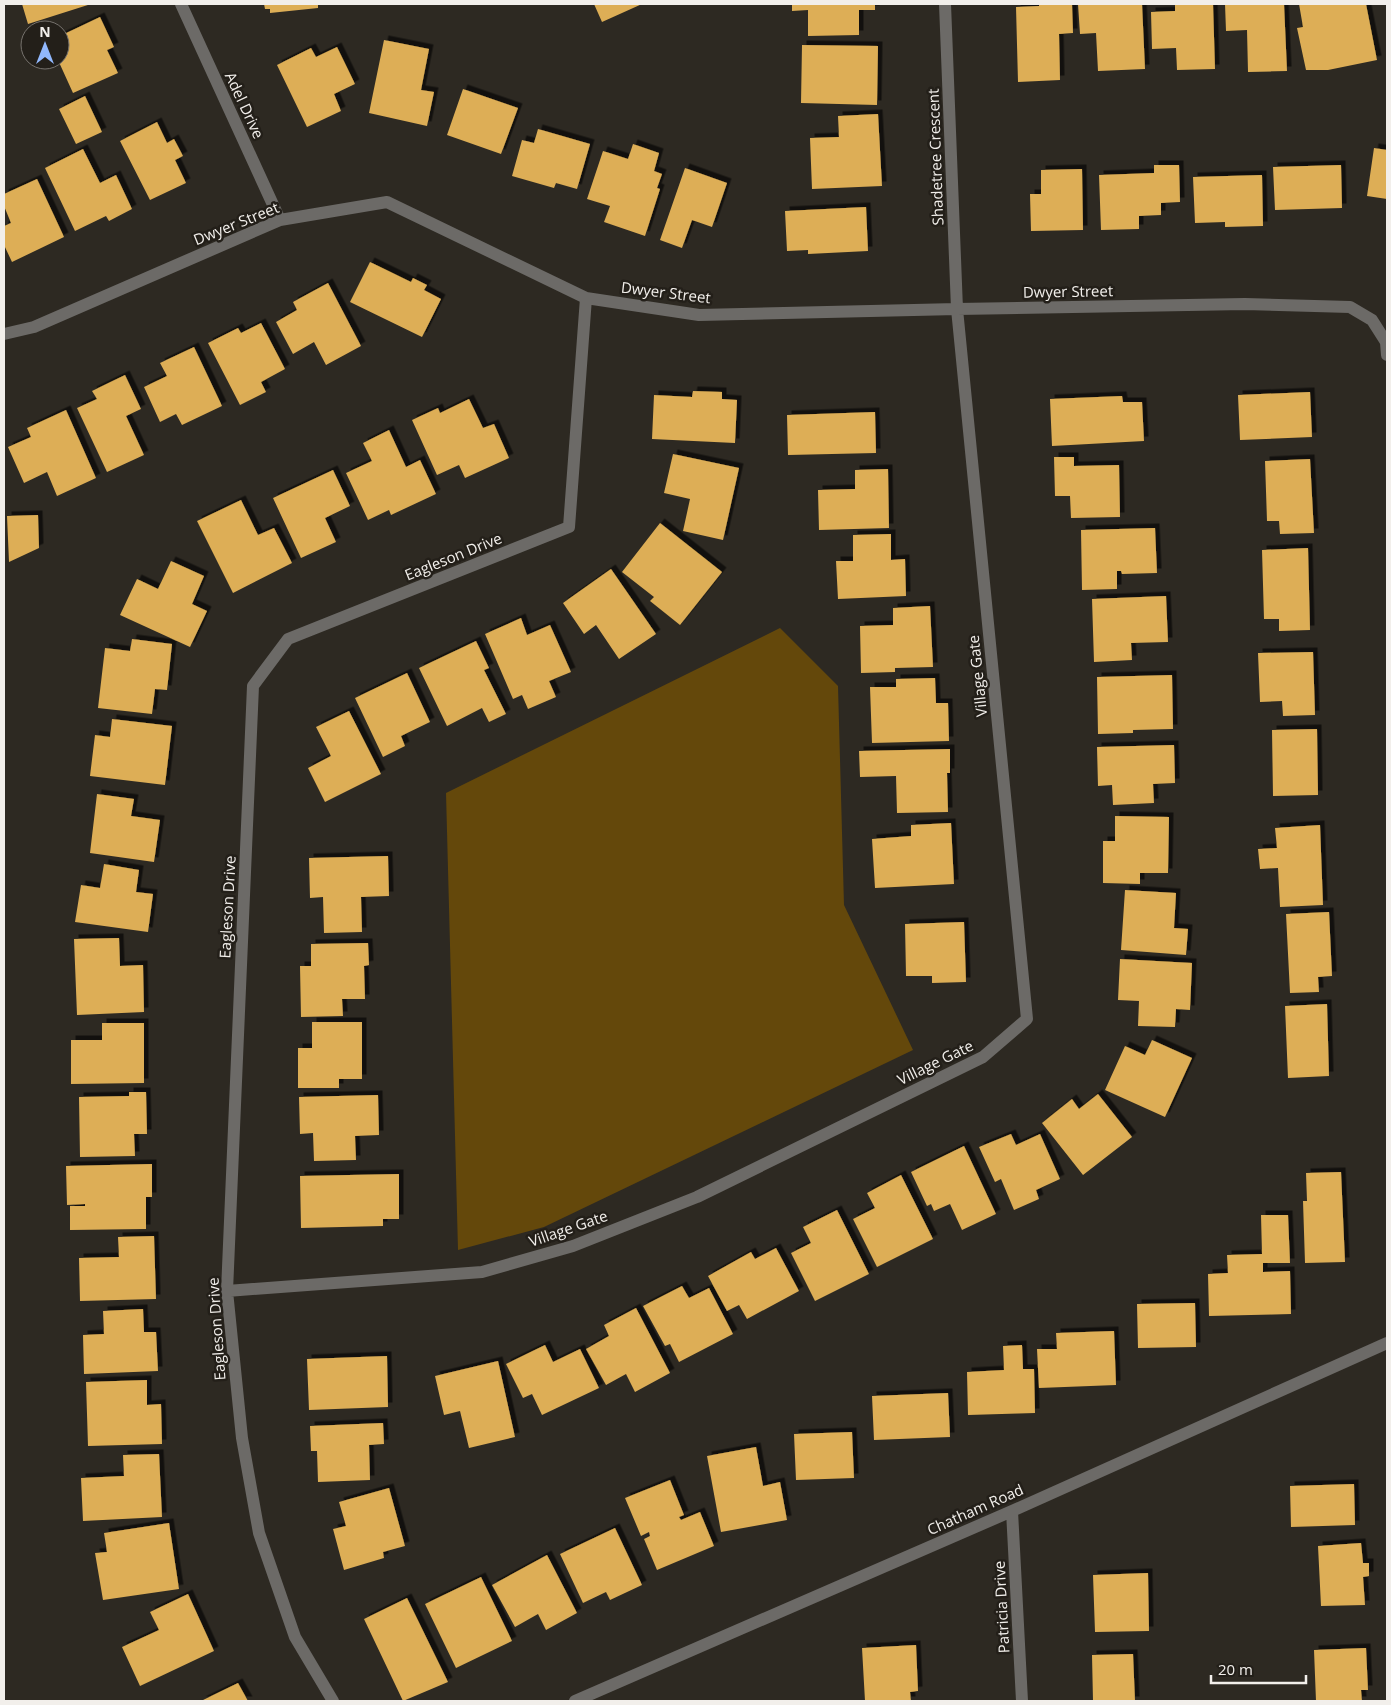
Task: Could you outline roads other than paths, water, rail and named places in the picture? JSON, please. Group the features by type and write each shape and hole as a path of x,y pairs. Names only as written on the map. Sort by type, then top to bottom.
{"street":[{"name":"Adel Drive","path":"182,4 280,220"},
{"name":"Shadetree Crescent","path":"945,4 957,309"},
{"name":"Dwyer Street","path":"4,334 34,327 280,220 387,202 586,298 699,315 1245,304 1350,307 1372,320 1386,342"},
{"name":"Eagleson Drive","path":"333,1701 294,1637 259,1533 242,1438 226,1291 254,686 288,640 569,527 586,298"},
{"name":"Village Gate","path":"226,1291 482,1272 573,1246 696,1197 983,1056 1027,1019 957,309"},
{"path":"1386,342 1387,355"},
{"name":"Chatham Road","path":"577,1701 1012,1511 1387,1343"},
{"name":"Patricia Drive","path":"1012,1511 1022,1701"}]}
